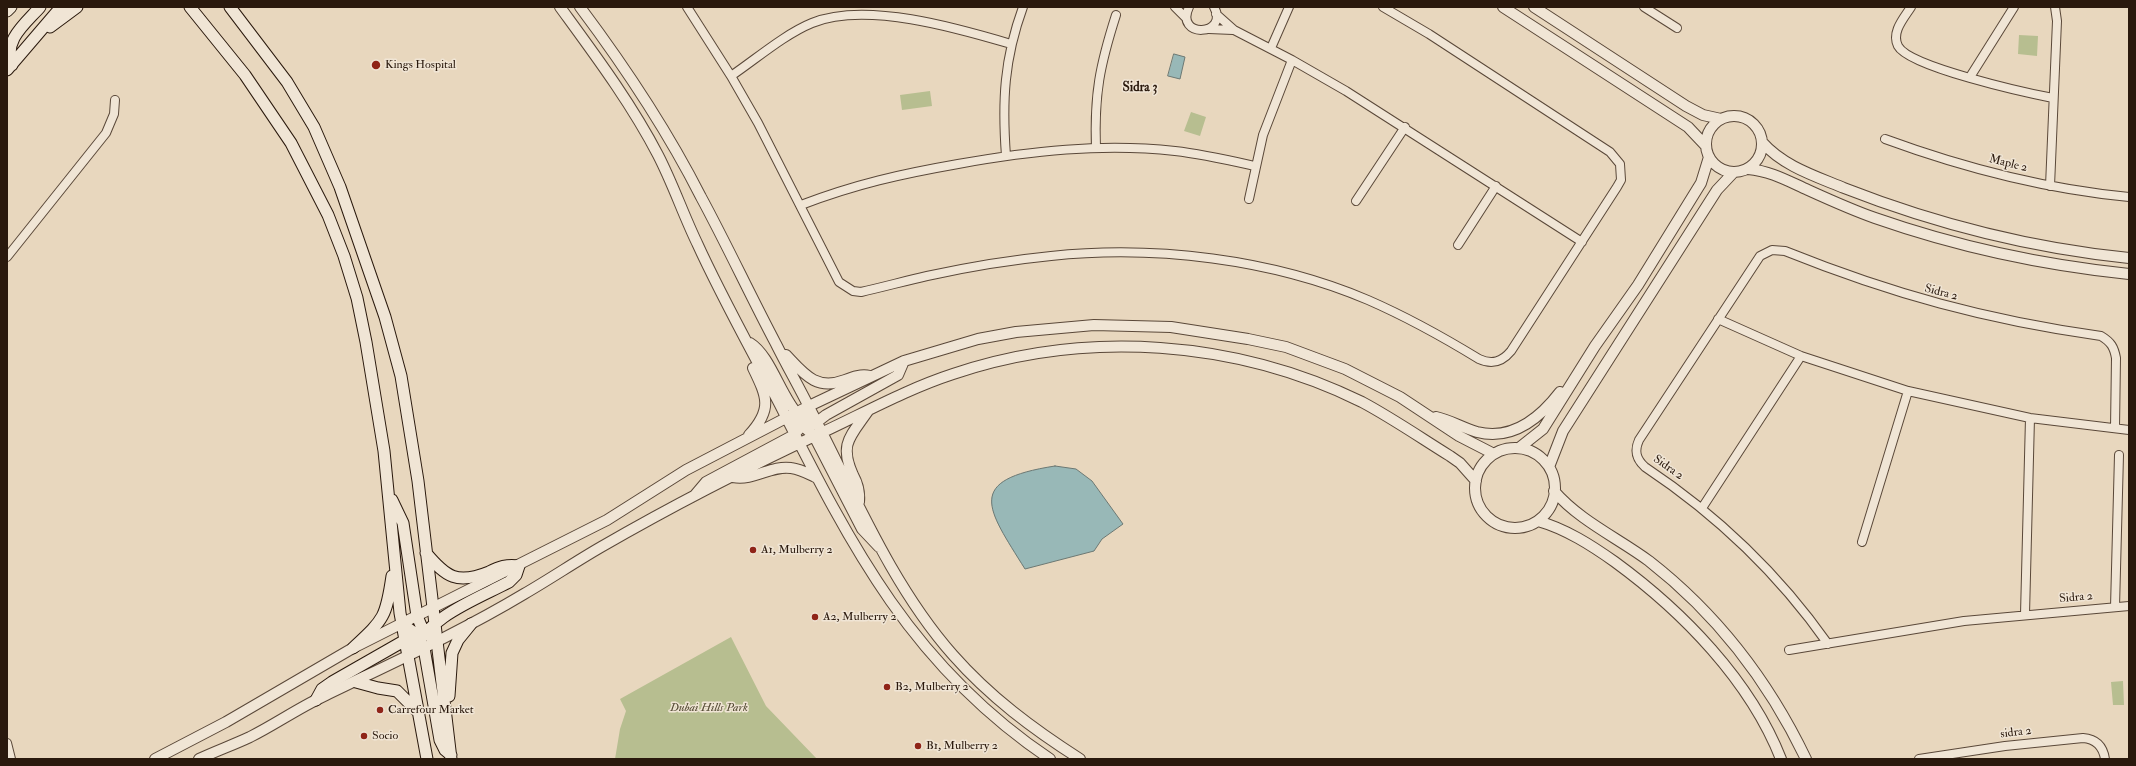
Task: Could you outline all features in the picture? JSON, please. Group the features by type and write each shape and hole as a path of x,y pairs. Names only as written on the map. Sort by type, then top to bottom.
{"main road":[{"path":"7,11 11,7"},
{"path":"10,68 9,49 11,42 40,7"},
{"path":"10,68 61,7"},
{"path":"33,39 78,7"},
{"path":"183,7 198,16"},
{"path":"190,7 245,75 269,108 301,160 328,215 344,256 357,298 384,451 390,496 394,558 402,624 427,759"},
{"path":"230,7 302,104 325,151 345,202 385,317 401,376 418,481 425,552 446,706 451,757"},
{"path":"390,496 403,523 417,616 440,740 445,750 451,757"},
{"path":"407,656 421,636 434,622 509,582 516,575 519,566 502,566 477,577 461,579 446,574 425,552"},
{"path":"353,648 377,625 386,610 394,558"},
{"path":"421,636 432,609"},
{"path":"402,624 421,636 436,641"},
{"path":"446,706 450,690 449,670 452,653 458,640 471,624"},
{"path":"316,700 322,689 332,682 405,641 421,636"},
{"path":"356,682 397,691 418,712"}],"street":[{"path":"560,7 598,60 657,154 698,246 815,477 870,573 923,645 949,675 986,710 1050,759"},
{"path":"580,7 601,35 670,141 701,195 776,345 809,406 812,428 862,529 871,540 883,549"},
{"path":"687,7 731,76 801,205 839,282 853,292 861,292 930,275 1053,256 1120,252 1187,256 1253,267 1327,285 1405,317 1479,359 1493,362 1500,361 1511,351 1621,180 1620,164 1616,157 1429,34 1383,7"},
{"path":"1006,156 1003,99 1011,44 1023,7"},
{"path":"1175,7 1186,18 1192,28 1204,31 1209,29 1234,30"},
{"path":"1186,18 1189,7"},
{"path":"1271,48 1289,7"},
{"path":"1502,7 1683,124 1698,136 1706,146 1709,157 1719,168 1733,173"},
{"path":"1534,7 1694,111 1721,119 1737,116 1751,122 1761,134 1762,142 1759,158 1748,169"},
{"path":"1644,7 1677,28"},
{"path":"1911,7 1896,31 1896,38 1903,51 1927,63 1970,77 2054,98"},
{"path":"1970,77 2014,7"},
{"path":"2050,186 2057,21 2055,7"},
{"path":"1209,29 1215,22 1215,10"},
{"path":"1215,10 1234,30 1271,48 1405,127 1582,242"},
{"path":"731,76 794,33 812,23 834,16 855,13 902,18 1011,44"},
{"path":"1096,148 1097,87 1105,51 1116,14"},
{"path":"1249,199 1255,166 1268,121 1292,60"},
{"path":"7,257 106,133 114,114 115,100"},
{"path":"1706,146 1710,130 1721,119"},
{"path":"1356,201 1405,127"},
{"name":"Maple 2","path":"1885,139 1972,168 2050,186 2129,197"},
{"path":"1762,142 1776,156 1792,166 1880,202 1923,217 2008,240 2051,248 2129,258"},
{"path":"801,205 842,189 893,175 1006,156 1096,148 1174,151 1255,166"},
{"path":"1519,448 1543,429 1697,192 1705,175 1709,157"},
{"path":"1549,467 1563,431 1714,195 1733,173 1748,169 1775,174 1832,201 1874,218 1962,245 2049,264 2129,274"},
{"path":"1458,245 1496,186"},
{"name":"Sidra 2","path":"1828,644 1800,606 1770,571 1738,538 1702,508 1639,462 1636,455 1636,447 1760,256 1772,250 1778,250 1882,288 1932,303 2011,322 2101,336 2109,341 2114,349 2116,358 2115,428"},
{"path":"1718,319 1801,356 1908,391 2030,418 2129,430"},
{"path":"155,759 226,722 353,648 519,566 607,520 680,474 809,406 904,361 978,339 1016,332 1094,325 1171,328 1248,339 1316,357 1373,382 1400,397 1459,436 1494,454"},
{"path":"747,342 759,350 796,413 812,428 859,504 919,611 948,648 970,673 1010,710 1080,759"},
{"path":"744,440 762,419 766,403 763,389 748,357 747,342"},
{"path":"776,345 806,376 816,382 826,384 839,382 856,376 871,376"},
{"path":"786,418 812,428 868,410 952,374 1020,356 1093,347 1132,346 1175,349 1261,364 1334,390 1383,414 1450,456 1468,471 1476,481"},
{"path":"1702,508 1801,356"},
{"path":"436,641 471,624 528,592 601,547 732,477 796,439 812,428 826,414 898,375 904,361"},
{"path":"1426,415 1478,432 1505,432 1531,423 1546,409 1564,388 1575,379"},
{"path":"1862,542 1908,391"},
{"path":"859,504 859,488 846,459 846,447 851,435 868,410"},
{"path":"2025,614 2030,418"},
{"path":"694,496 706,482 796,439"},
{"path":"1519,448 1536,454 1549,467 1552,474 1554,491 1552,503 1538,521 1525,526 1511,527 1497,524 1486,515 1478,503 1476,481 1482,465 1494,454 1506,449 1519,448"},
{"path":"2115,607 2119,455"},
{"path":"732,477 749,478 778,468 789,467 815,477"},
{"path":"1554,491 1574,511 1662,571 1712,618 1738,649 1770,693 1806,759"},
{"path":"1538,521 1566,531 1606,556 1636,577 1670,606 1715,654 1738,683 1758,714 1781,759"},
{"name":"Sidra 2","path":"1789,650 1926,626 2025,614 2129,606"},
{"path":"199,759 247,738 316,700 356,682 407,656"},
{"name":"sidra 2","path":"1919,759 2006,746 2083,738 2091,739 2098,743 2103,750 2105,759"},
{"path":"7,743 11,759"}],"green space":[{"path":"2019,35 2038,36 2037,56 2018,54"},
{"path":"930,91 932,106 902,110 900,95"},
{"path":"1191,112 1206,117 1200,136 1184,131"},
{"name":"Dubai Hills Park","path":"731,637 766,706 817,759 615,759 620,729 626,711 620,699"},
{"path":"2123,681 2124,705 2113,705 2111,682"}],"water":[{"path":"1174,54 1185,57 1180,79 1168,76"},
{"path":"1055,466 1076,469 1092,481 1123,524 1102,539 1094,551 1025,569 1001,529 994,513 992,500 995,489 1007,479 1026,472"}],"place":[{"name":"Kings Hospital","path":"376,65"},
{"name":"A1, Mulberry 2","path":"753,550"},
{"name":"A2, Mulberry 2","path":"815,617"},
{"name":"B2, Mulberry 2","path":"887,687"},
{"name":"Carrefour Market","path":"380,710"},
{"name":"Socio","path":"364,736"},
{"name":"B1, Mulberry 2","path":"918,746"}],"district":[{"name":"Sidra 3","path":"1140,88"}]}
